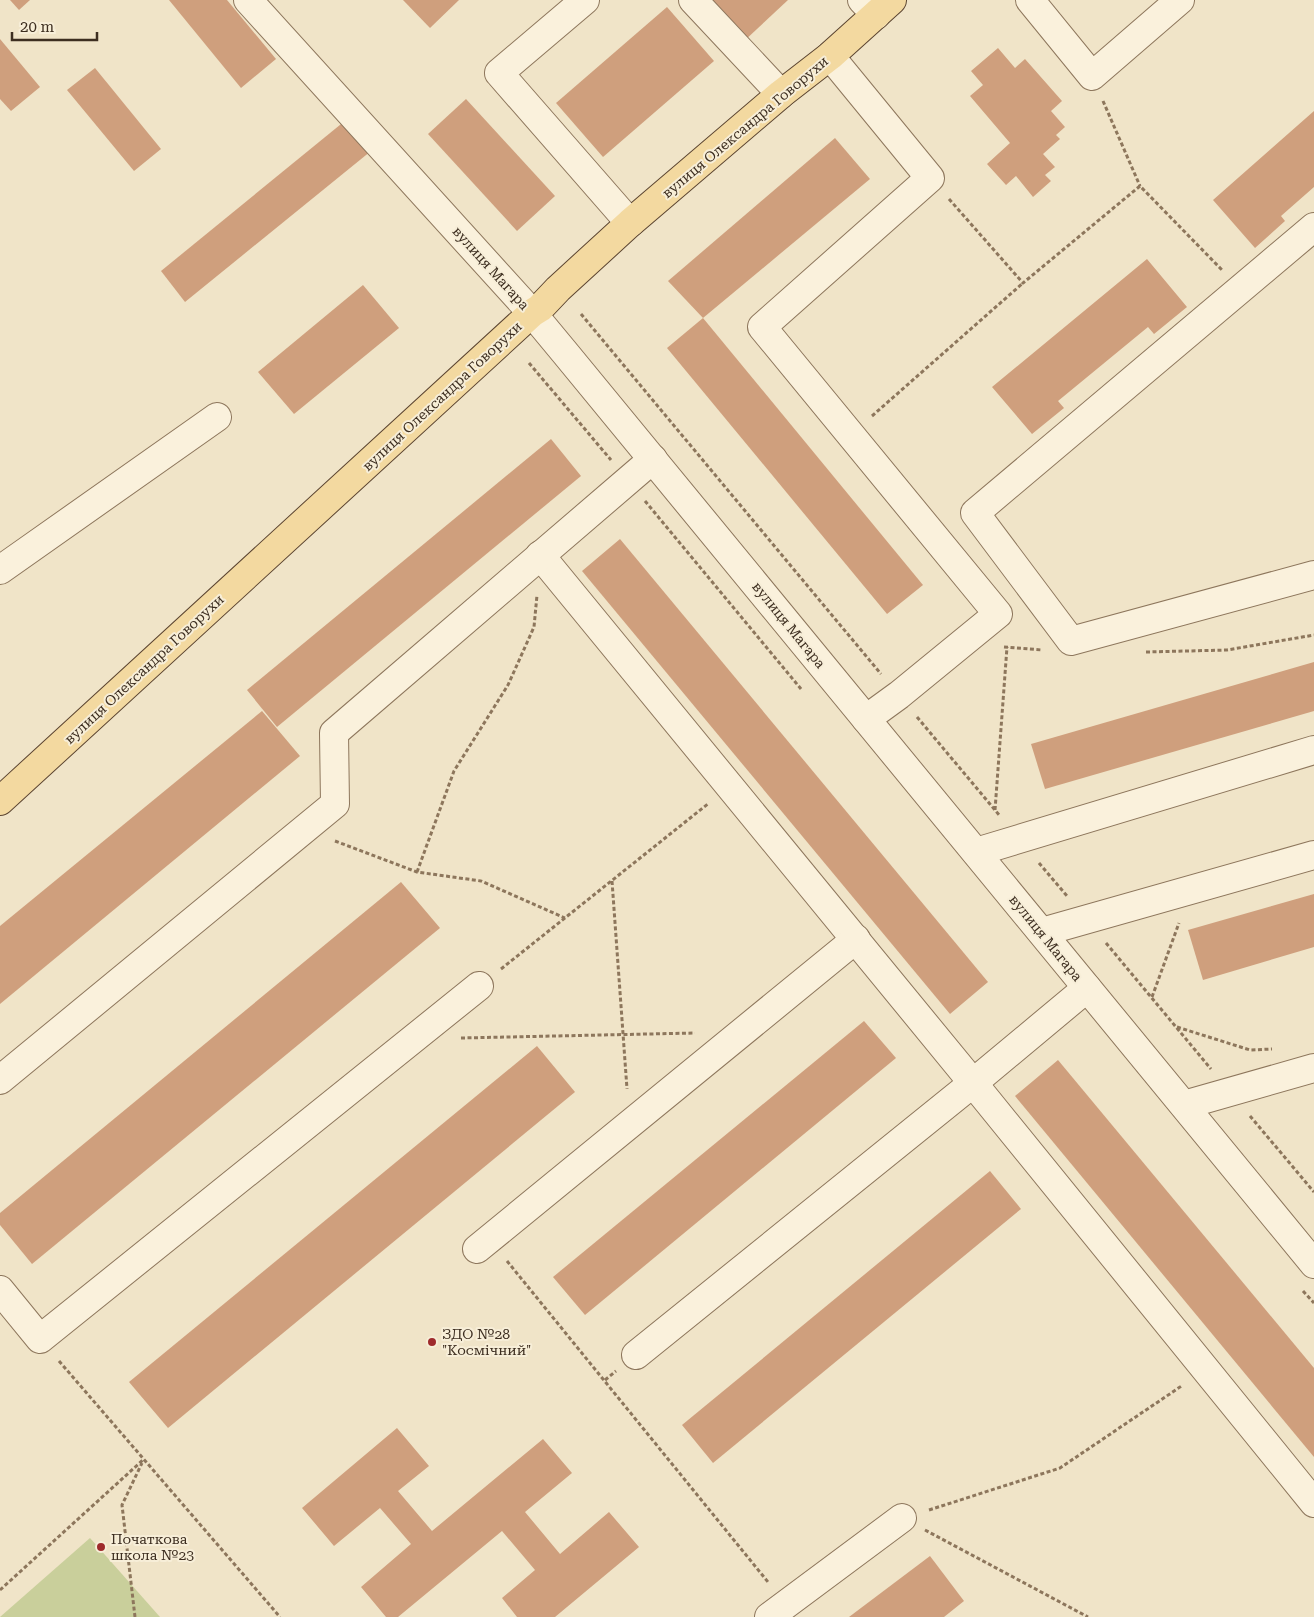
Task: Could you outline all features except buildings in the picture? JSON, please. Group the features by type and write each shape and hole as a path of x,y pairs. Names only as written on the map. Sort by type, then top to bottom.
{"main road":[{"name":"вулиця Олександра Говорухи","path":"0,801 532,313 540,308 630,223 781,94 830,56 877,5"}],"street":[{"name":"вулиця Магара","path":"248,0 532,313 1314,1264"},
{"path":"585,0 499,73 630,223"},
{"path":"693,0 781,94"},
{"path":"1030,0 1092,76 1180,0"},
{"path":"830,56 930,178 762,327 998,614 899,695 866,719"},
{"path":"1314,227 975,513 1071,641 1314,575"},
{"path":"4,559 217,417"},
{"path":"0,1080 335,804 334,733 653,459"},
{"path":"540,555 856,939 1314,1503"},
{"path":"976,852 1314,750"},
{"path":"1042,932 1314,855"},
{"path":"483,1244 856,939"},
{"path":"0,1290 40,1339 479,986"},
{"path":"636,1355 973,1083 1087,988"},
{"path":"1184,1105 1314,1068"},
{"path":"778,1611 902,1518"}],"path":[{"path":"1092,76 1140,186 1240,289"},
{"path":"930,178 1024,283"},
{"path":"851,435 1024,283 1140,186"},
{"path":"581,314 1314,1192"},
{"path":"417,872 454,771 508,685 534,627 540,555"},
{"path":"995,811 1007,647"},
{"path":"479,986 730,787"},
{"path":"305,829 417,872 481,881 565,918"},
{"path":"612,880 630,1125"},
{"path":"1152,998 1190,890"},
{"path":"1176,1026 1250,1050 1277,1048"},
{"path":"460,1038 743,1032"},
{"path":"483,1244 778,1611"},
{"path":"40,1339 280,1617"},
{"path":"902,1518 1060,1468 1205,1370"},
{"path":"0,1590 144,1459"},
{"path":"135,1617 122,1505 144,1459"},
{"path":"902,1518 1088,1617"}],"green space":[{"path":"90,1538 160,1617 0,1617"}],"place":[{"name":"ЗДО №28 \"Космічний\"","path":"432,1342"},
{"name":"Початкова школа №23","path":"101,1547"}]}
